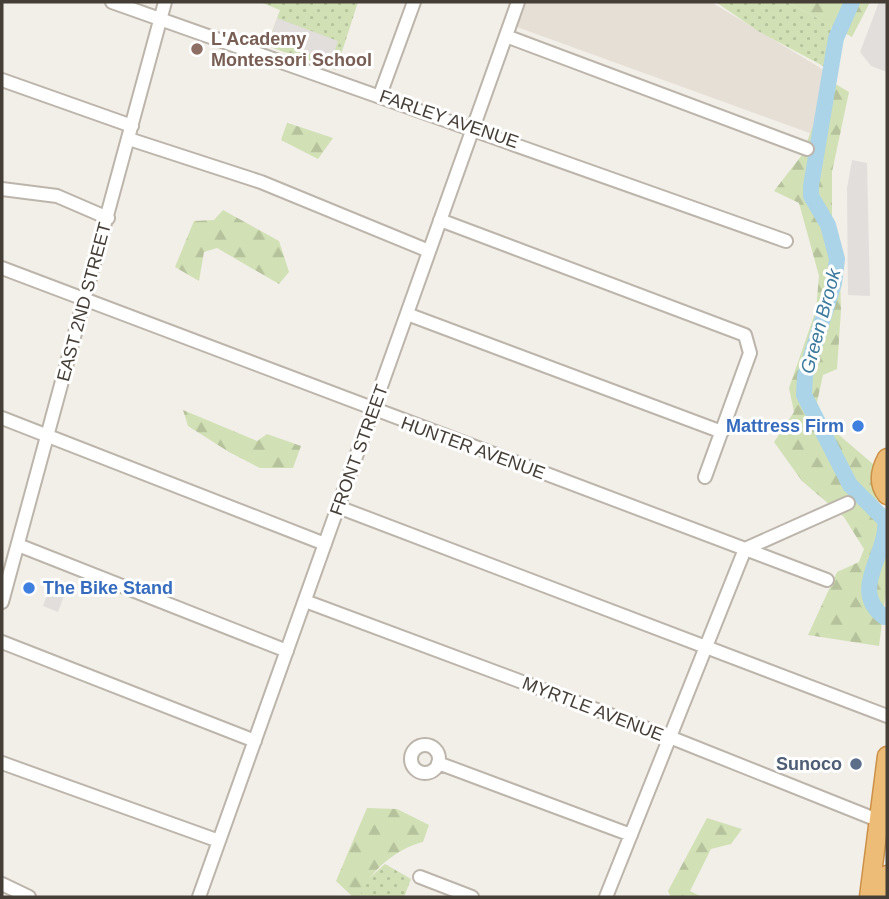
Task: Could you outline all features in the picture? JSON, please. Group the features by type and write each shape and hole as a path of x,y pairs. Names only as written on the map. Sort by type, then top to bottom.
{"highway":[{"path":"887,458 881,474 881,483 887,495"},
{"path":"869,897 887,756"},
{"path":"883,897 887,875"}],"street":[{"name":"FARLEY AVENUE","path":"112,2 473,127 786,241"},
{"name":"EAST 2ND STREET","path":"2,602 166,2"},
{"path":"380,95 414,2"},
{"name":"FRONT STREET","path":"199,897 518,2"},
{"path":"506,36 807,149"},
{"path":"2,80 429,251"},
{"path":"2,189 57,196 108,218"},
{"path":"440,220 740,331 750,346 748,359 705,477"},
{"name":"HUNTER AVENUE","path":"2,268 86,298 372,411 827,580"},
{"path":"407,314 722,432"},
{"path":"2,418 325,544"},
{"path":"606,897 745,549 848,503"},
{"path":"338,507 887,716"},
{"path":"18,545 287,651"},
{"name":"MYRTLE AVENUE","path":"305,601 670,737 880,821"},
{"path":"2,642 255,741"},
{"path":"2,763 219,841"},
{"path":"438,763 631,835"},
{"path":"420,877 472,897"},
{"path":"2,884 29,897"}],"shaded area":[{"path":"527,2 711,2 827,72 818,136 517,27"},
{"path":"879,2 887,2 887,72 871,66 860,52"},
{"path":"277,18 338,41 331,61 270,40"},
{"path":"852,160 867,163 870,296 848,295 847,188"},
{"path":"50,587 65,593 58,612 43,606"}],"green space":[{"path":"260,2 358,2 336,70 267,46 280,10"},
{"path":"716,2 787,2 832,26 825,67 758,31"},
{"path":"787,2 870,2 852,37"},
{"path":"825,78 849,92 832,172 832,219 839,244 841,310 837,369 823,375 817,402 825,423 873,464 875,496 887,512 887,584 879,646 808,635 837,572 859,562 864,549 844,517 802,481 774,442 794,412 789,388 816,310 819,276 799,203 774,191 802,155 816,118"},
{"path":"287,123 333,138 318,159 281,140"},
{"path":"223,210 279,241 289,272 279,284 217,248 204,252 199,281 175,267 194,221 214,220"},
{"path":"183,410 257,441 267,434 301,446 293,468 260,468 229,452 188,426"},
{"path":"367,808 397,809 429,825 423,842 404,849 385,862 370,878 360,897 353,897 336,881"},
{"path":"707,818 742,829 731,844 711,849 690,891 702,897 671,897 668,891"},
{"path":"385,864 411,879 404,897 360,897 364,883"}],"waterway":[{"name":"Green Brook","path":"852,2 836,38 811,186 811,196 828,225 837,259 834,283 805,376 804,395 850,485 885,520 885,533 870,583 874,606 884,617"}],"place":[{"name":"L'Academy Montessori School","path":"197,49"},
{"name":"Mattress Firm","path":"858,426"},
{"name":"The Bike Stand","path":"29,588"},
{"name":"Sunoco","path":"856,764"}]}
